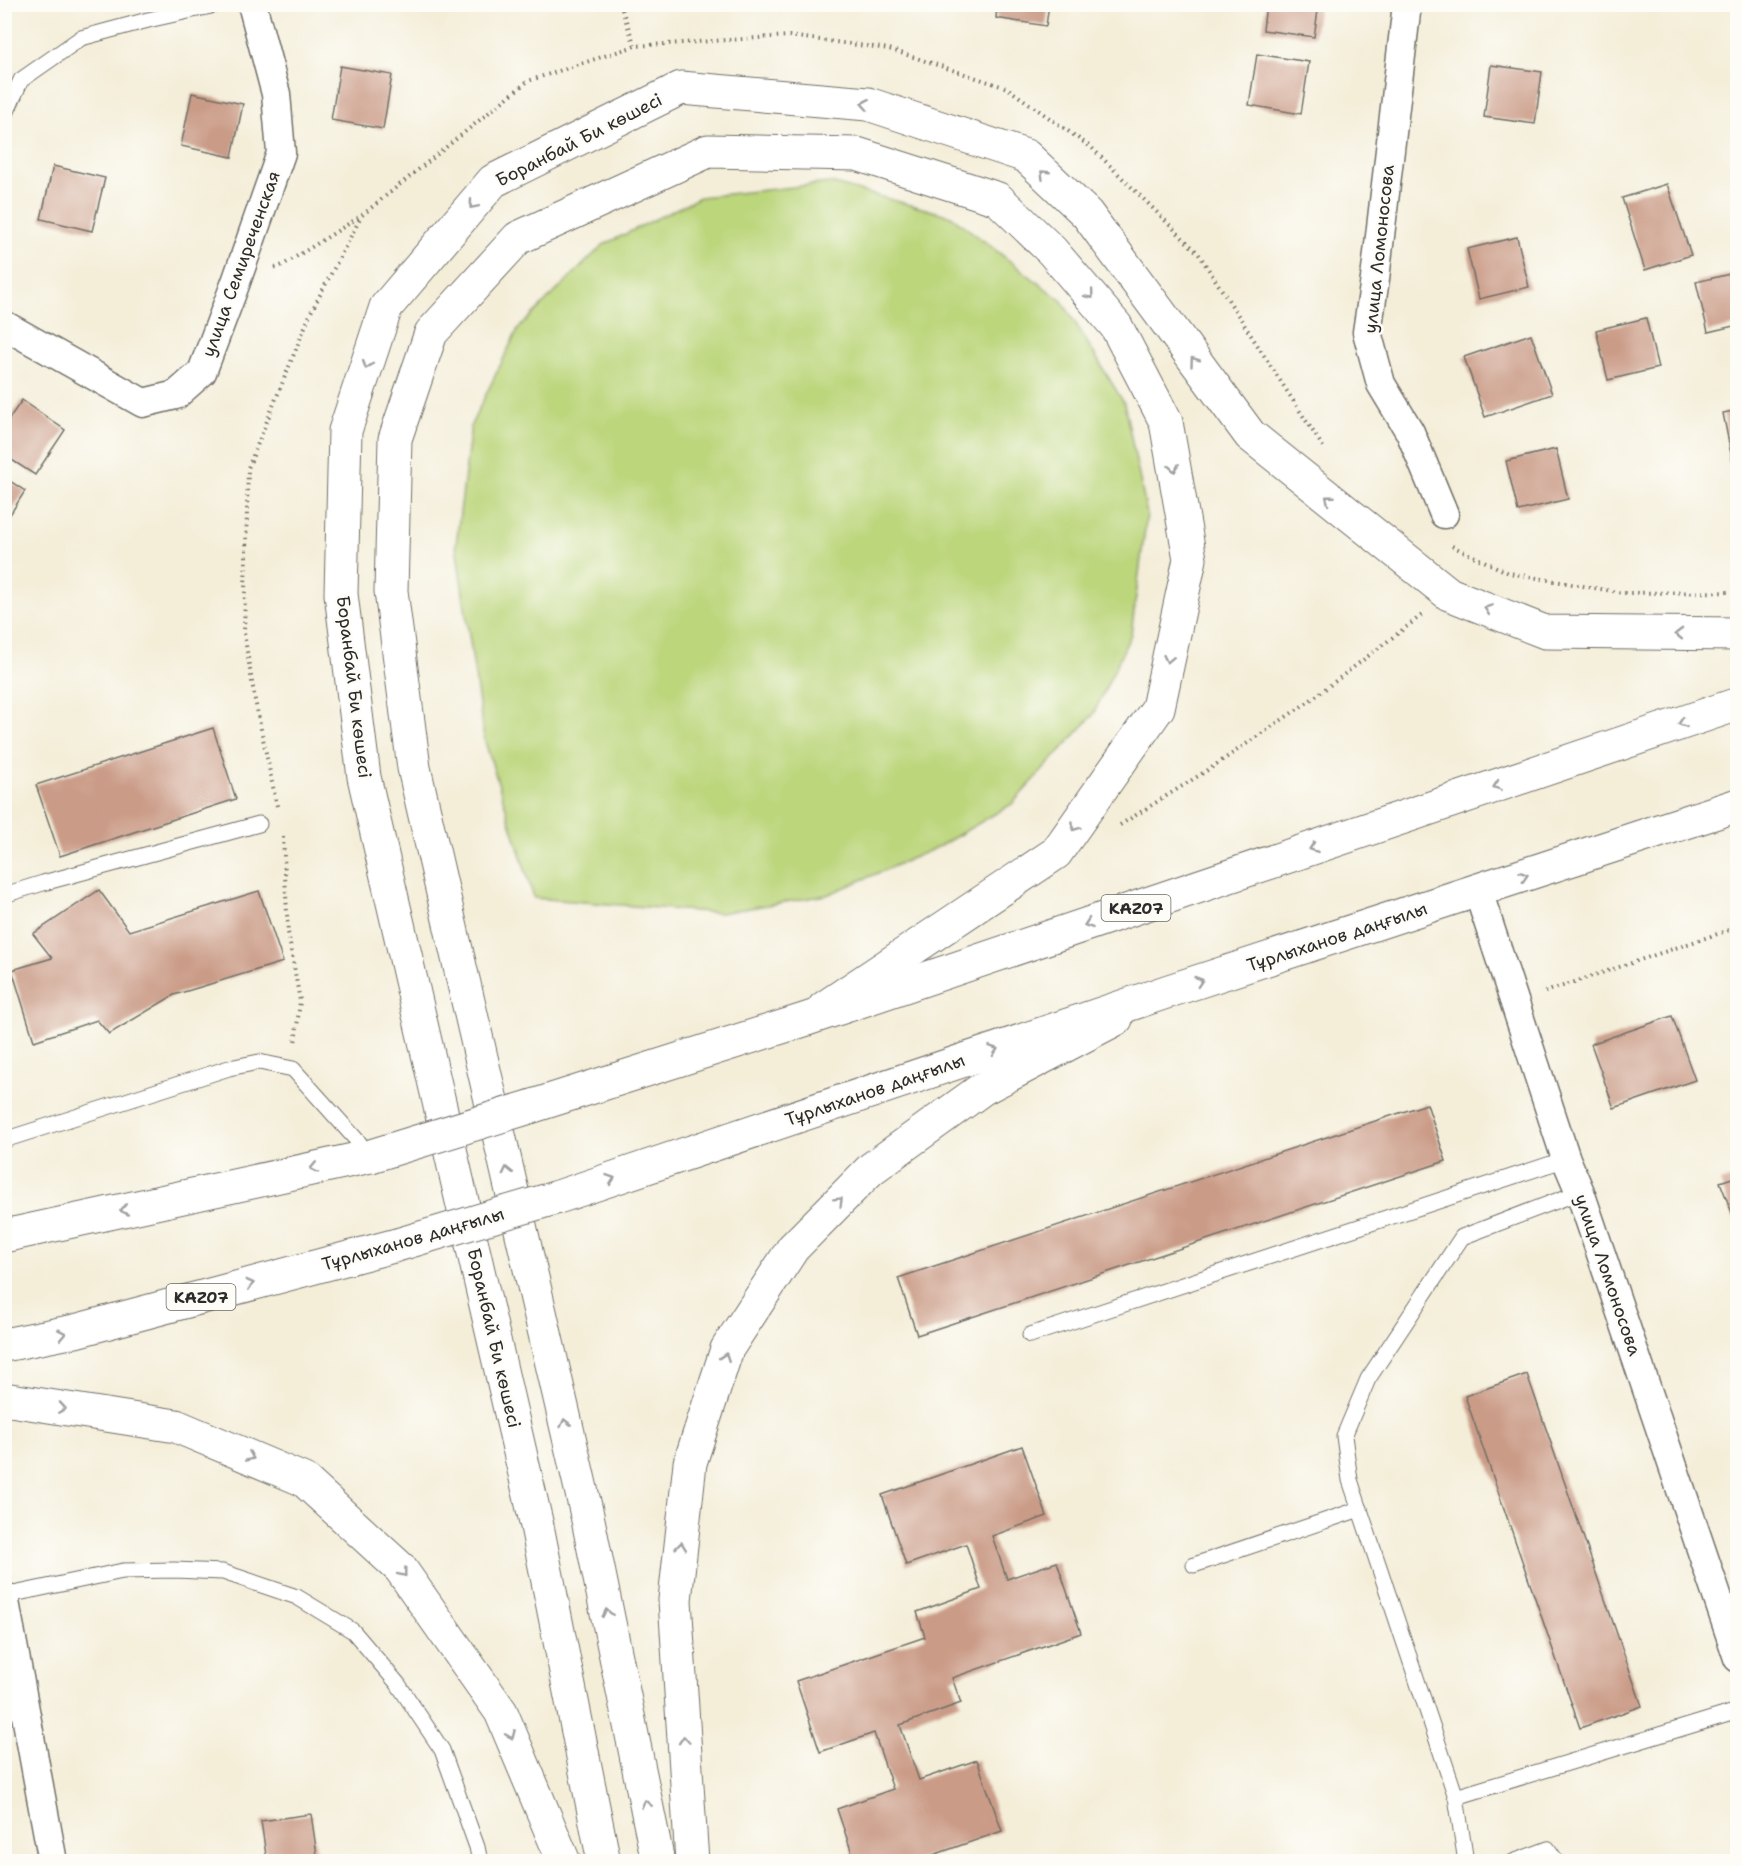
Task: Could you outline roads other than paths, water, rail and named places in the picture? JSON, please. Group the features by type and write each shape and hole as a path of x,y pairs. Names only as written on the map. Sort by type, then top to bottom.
{"main road":[{"name":"Боранбай Би көшесі","path":"604,1862 537,1526 364,777 341,594 345,431 386,307 493,181 681,88 868,104 1026,156 1087,214 1250,435 1449,594 1545,632 1737,634"},
{"path":"658,1862 586,1515 414,768 391,591 395,439 431,333 518,238 708,151 857,154 998,199 1052,250 1116,326 1166,422 1190,559 1158,708 1056,853 807,1019"},
{"name":"KAZ07","path":"4,1236 371,1156 807,1019 1737,704"},
{"name":"Тұрлыханов даңғылы","path":"4,1345 75,1331 398,1245 555,1198 1169,991 1737,805"},
{"path":"692,1862 675,1600 690,1463 727,1349 793,1248 871,1169 982,1089 1169,991"},
{"path":"4,1399 176,1426 304,1480 400,1568 501,1712 564,1862"}],"street":[{"name":"улица Семиреченская","path":"4,325 143,403 176,395 202,372 281,153 276,94 252,4"},
{"name":"улица Ломоносова","path":"1407,4 1375,279 1366,332 1381,384 1410,432 1444,514"},
{"name":"улица Ломоносова","path":"1478,891 1566,1159 1580,1192 1737,1658"},
{"path":"4,1596 52,1862"}],"lane":[{"path":"4,118 21,80 81,38 220,4"},
{"path":"4,895 258,824"},
{"path":"4,1140 229,1068 259,1062 293,1069 371,1156"},
{"path":"1030,1335 1566,1159"},
{"path":"1466,1862 1456,1797 1350,1480 1344,1436 1368,1379 1462,1238 1580,1192"},
{"path":"1194,1565 1360,1509"},
{"path":"4,1596 123,1571 174,1570 223,1572 297,1597 353,1631 398,1684 442,1750 477,1847 480,1862"},
{"path":"1456,1797 1737,1711"},
{"path":"1513,1862 1548,1849 1557,1862"}]}
